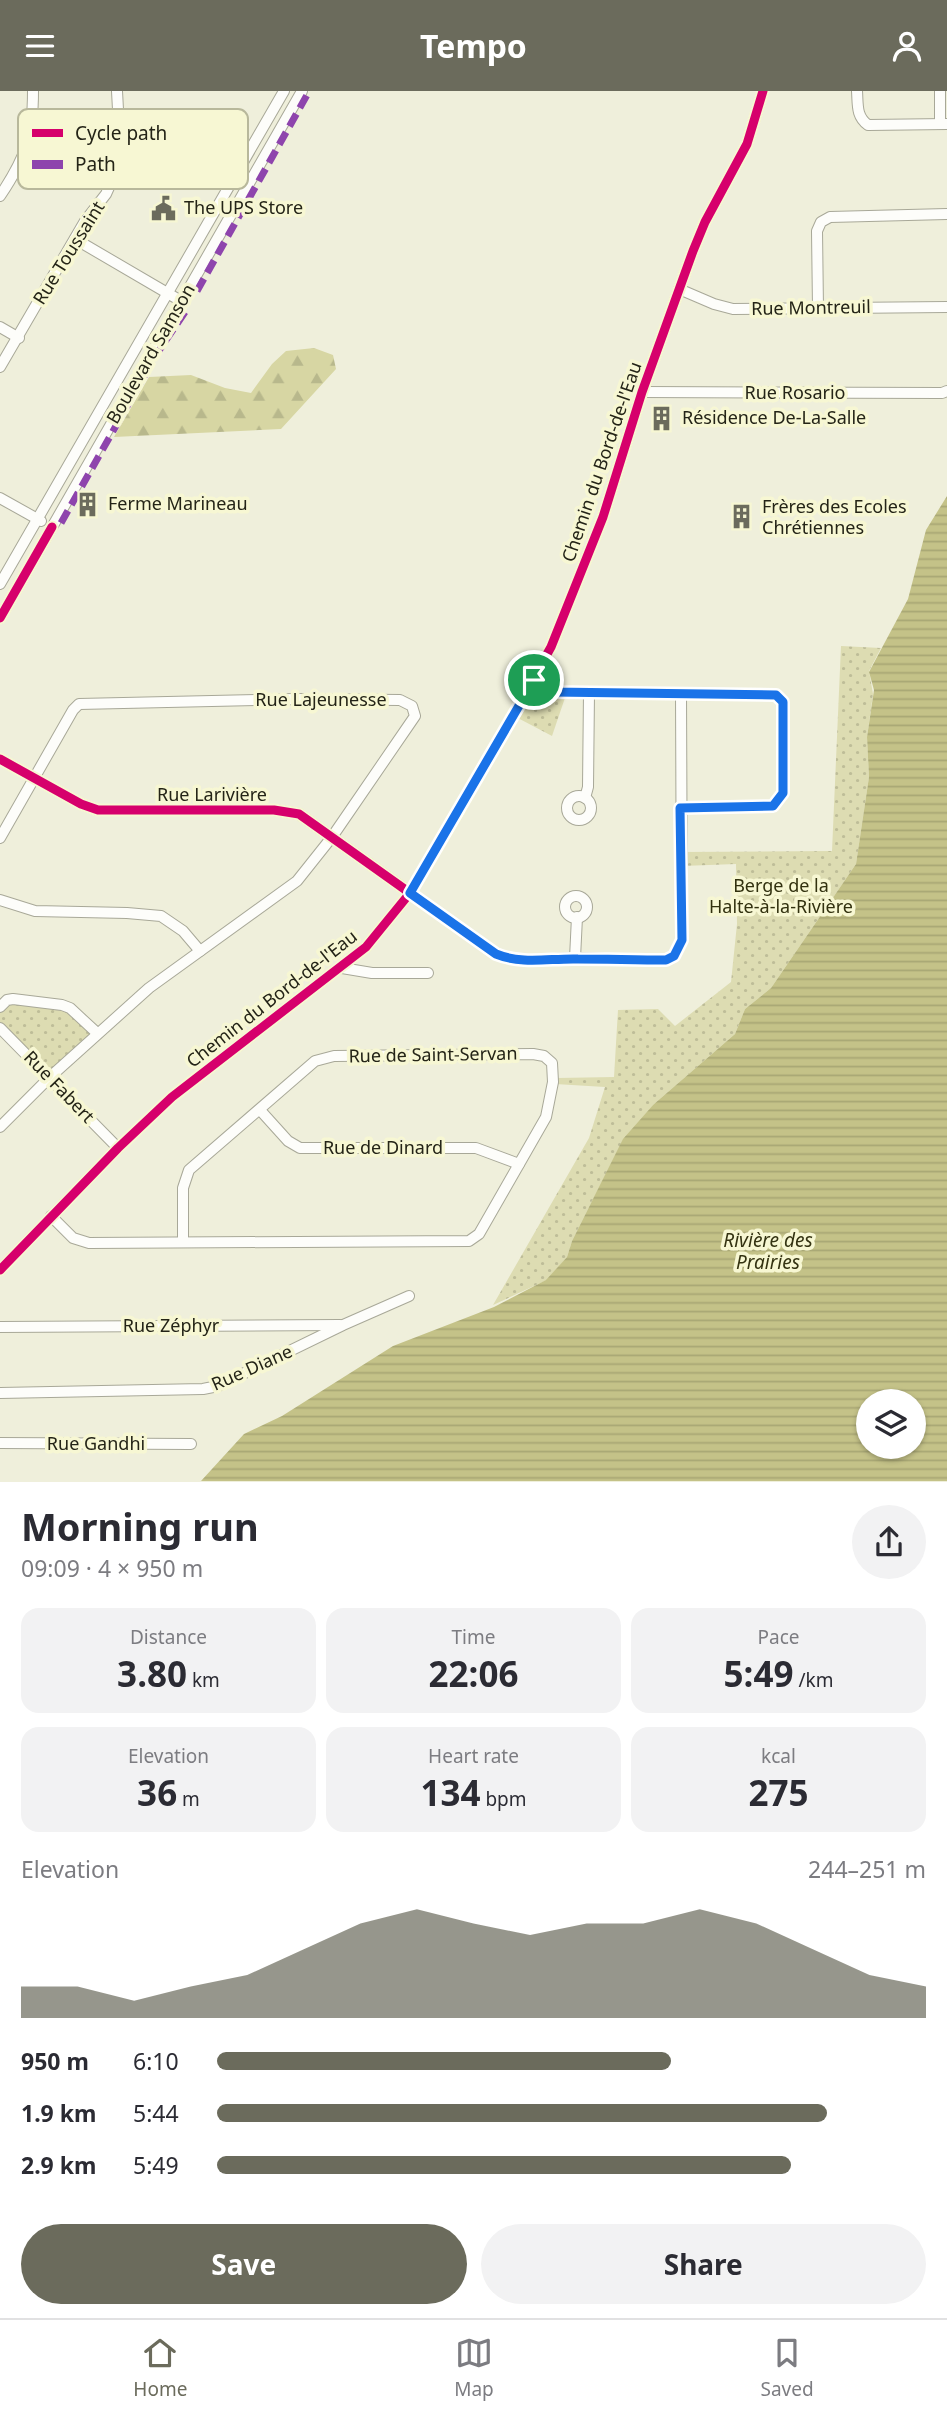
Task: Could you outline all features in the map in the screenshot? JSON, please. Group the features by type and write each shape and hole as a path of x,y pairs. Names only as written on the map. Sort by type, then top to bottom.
{"street":[{"path":"33,91 33,109"},
{"name":"Rue Toussaint","path":"117,91 118,109"},
{"name":"Boulevard Samson","path":"248,153 284,91"},
{"name":"Boulevard Samson","path":"248,185 302,91"},
{"name":"Chemin du Bord-de-l'Eau","path":"0,1271 118,1148 172,1097 342,968 366,947 410,893 534,680 555,637 603,517 642,392 679,289 705,222 747,144 763,91"},
{"path":"858,91 858,112 862,121 868,125 943,124 940,91"},
{"path":"0,196 18,164"},
{"name":"Rue Toussaint","path":"0,367 85,221 108,189"},
{"name":"Boulevard Samson","path":"0,584 227,189"},
{"name":"Boulevard Samson","path":"0,618 246,189"},
{"path":"818,308 817,231 821,222 830,217 947,213"},
{"path":"75,239 181,301"},
{"name":"Rue Montreuil","path":"679,289 733,309 947,307"},
{"path":"0,327 19,338"},
{"name":"Rue Rosario","path":"642,392 947,391"},
{"path":"0,498 52,527"},
{"path":"534,680 552,692 776,695 783,702 783,793 773,806 680,808"},
{"path":"585,798 589,693"},
{"name":"Rue Larivière","path":"0,759 81,804 98,810 274,810 299,814 496,954 506,958 519,961 575,958 666,960 674,956 682,940 681,693"},
{"name":"Rue Lajeunesse","path":"0,838 79,704 400,700 412,706 415,716 332,837 297,881 149,988 97,1033 0,1127"},
{"path":"0,900 35,911 161,916 183,931 200,951"},
{"path":"575,958 577,917"},
{"path":"342,968 372,973 428,973"},
{"path":"0,1007 7,1000 13,999 62,1005 70,1008 97,1033"},
{"name":"Rue Fabert","path":"0,1028 118,1148"},
{"name":"Rue de Saint-Servan","path":"51,1216 73,1238 89,1243 469,1241 479,1234 546,1117 553,1082 552,1063 544,1056 533,1054 334,1056 315,1061 189,1170 183,1188 183,1241"},
{"name":"Rue de Dinard","path":"260,1110 288,1141 300,1147 477,1148 519,1164"},
{"path":"0,1250 10,1258"},
{"name":"Rue Diane","path":"0,1393 203,1389 218,1386 409,1296"},
{"name":"Rue Zéphyr","path":"0,1327 343,1325"},
{"name":"Rue Gandhi","path":"0,1443 191,1444"}],"green space":[{"path":"314,348 333,355 336,369 281,429 114,437 149,377 191,375 225,388 251,393 272,364 286,351"},
{"name":"Berge de la Halte-à-la-Rivière","path":"841,646 881,648 869,671 873,694 867,737 869,777 856,864 771,988 745,1009 735,1034 654,1104 592,1201 567,1257 547,1280 493,1305 589,1138 605,1087 555,1084 557,1078 614,1077 618,1010 658,1009 675,1026 731,982 737,924 736,864 682,866 682,852 832,851"},
{"path":"534,680 567,692 552,736 514,716"},
{"path":"7,1000 62,1005 97,1033 50,1077 0,1028 0,1007"}],"water":[{"name":"Rivière des Prairies","path":"947,496 947,1481 201,1481 244,1434 282,1416 393,1346 494,1307 546,1280 567,1257 572,1241 623,1139 654,1104 735,1034 745,1009 771,988 856,864 869,777 867,737 874,690 869,672 908,599 926,530"}],"marked path":[{"path":"197,291 307,95"},
{"path":"61,523 156,355 185,312"}],"cycle path":[{"path":"0,1270 118,1148 172,1097 366,947 410,893 551,647 603,517 642,392 693,251 705,222 747,144 763,91"},
{"path":"0,618 52,527"},
{"path":"0,759 81,804 98,810 274,810 299,814 410,893"}],"place":[{"name":"The UPS Store","path":"164,208"},
{"name":"Résidence De-La-Salle","path":"662,418"},
{"name":"Ferme Marineau","path":"88,504"},
{"name":"Frères des Ecoles Chrétiennes","path":"742,517"}],"route":[{"path":"534,680 552,692 776,695 783,702 783,793 773,806 680,808 682,940 674,956 666,960 575,958 519,961 506,958 496,954 410,893 534,680"}]}
